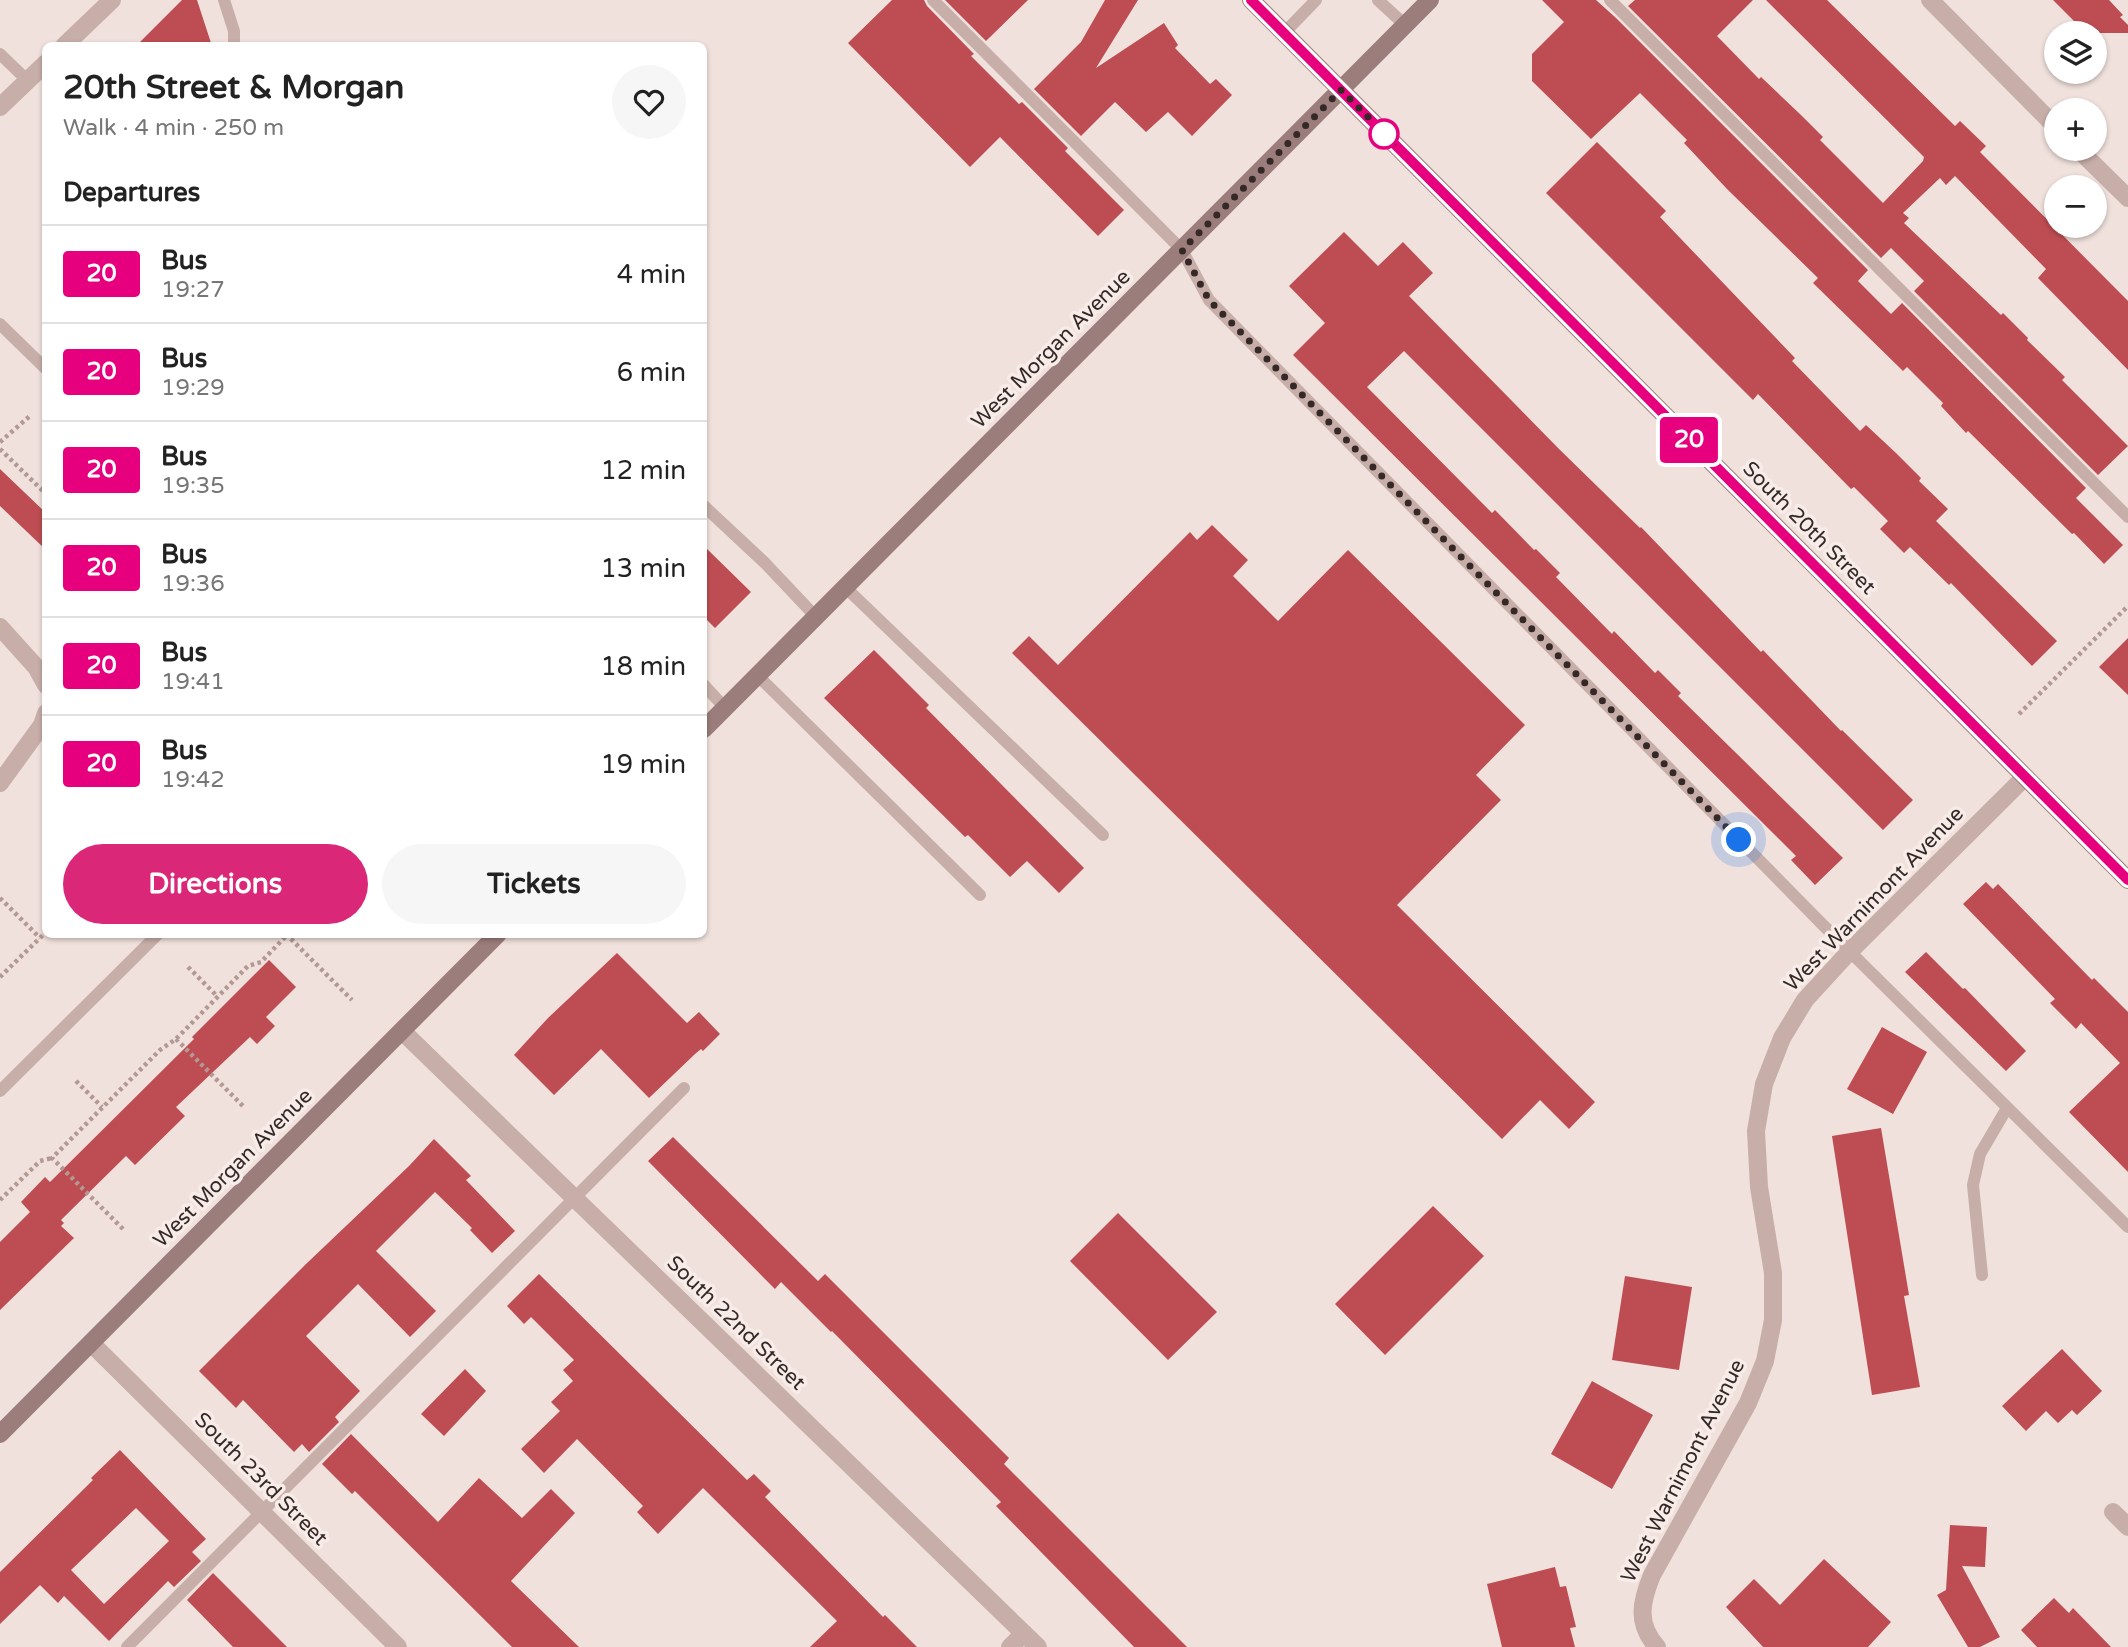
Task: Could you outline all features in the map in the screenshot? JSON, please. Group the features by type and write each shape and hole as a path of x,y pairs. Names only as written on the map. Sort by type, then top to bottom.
{"street":[{"path":"68,42 112,0"},
{"name":"South 20th Street","path":"1251,0 2128,880"},
{"name":"West Morgan Avenue","path":"707,726 1430,0"},
{"path":"1930,0 2044,115"},
{"path":"0,107 42,67"},
{"path":"2090,161 2128,198"},
{"path":"0,627 36,667 42,678"},
{"path":"0,783 42,726"},
{"name":"West Warnimont Avenue","path":"1654,1646 1642,1617 1641,1600 1652,1575 1748,1403 1765,1361 1773,1308 1773,1273 1759,1187 1756,1131 1764,1084 1782,1038 1805,1000 1849,952 2025,777"},
{"name":"West Morgan Avenue","path":"0,1434 494,938"},
{"name":"South 22nd Street","path":"402,1031 1038,1647"},
{"name":"South 23rd Street","path":"91,1343 398,1647"},
{"path":"2113,1512 2128,1527"},
{"path":"1010,1647 1024,1633"}],"lane":[{"path":"224,0 234,31 234,42"},
{"path":"933,0 1182,250 1209,300 1849,952 2128,1227"},
{"path":"1284,33 1317,0"},
{"path":"1378,0 1405,25"},
{"path":"1610,0 2128,517"},
{"path":"0,54 27,80"},
{"path":"0,324 42,365"},
{"path":"707,509 765,563 816,617"},
{"path":"845,587 1103,835"},
{"path":"757,675 980,895"},
{"path":"707,688 725,708"},
{"path":"0,1091 154,938"},
{"path":"127,1647 684,1088"},
{"path":"1982,1275 1973,1185 1980,1154 2007,1108"}],"path":[{"path":"0,442 31,415"},
{"path":"0,449 42,490"},
{"path":"2019,714 2128,606"},
{"path":"0,898 40,938 0,978"},
{"path":"0,1200 40,1161 51,1158 248,966 261,962 284,938"},
{"path":"290,938 352,999"},
{"path":"188,967 217,996"},
{"path":"176,1039 244,1107"},
{"path":"76,1082 102,1107"},
{"path":"51,1158 123,1229"}],"building":[{"path":"182,0 197,0 211,42 140,42"},
{"path":"892,0 924,0 974,54 971,56 1068,148 1065,151 1124,210 1098,236 1000,137 970,167 848,43"},
{"path":"945,0 1028,0 986,41"},
{"path":"1105,0 1138,0 1096,68 1164,23 1178,45 1175,48 1210,84 1216,79 1232,95 1192,136 1168,112 1146,132 1115,102 1081,136 1034,89 1081,42"},
{"path":"1542,0 1596,0 1616,18 1868,270 1858,281 1891,314 1902,303 2086,488 2076,498 2123,545 2104,564 1968,431 1966,433 1941,406 1943,403 1907,367 1903,371 1813,283 1818,278 1727,189 1684,143 1687,140 1640,93 1591,139 1532,81 1532,54 1564,22"},
{"path":"1635,0 1753,0 1717,36 1759,79 1761,77 1823,137 1820,140 1883,203 1924,157 1766,0 1827,0 1955,126 1960,121 1986,146 1980,152 2044,216 2044,238 2065,238 2128,301 2128,370 2038,278 2046,269 1955,176 1946,185 1940,178 1903,213 1909,218 1904,223 2001,315 2003,313 2065,377 2062,380 2128,446 2098,475 1914,291 1924,281 1891,248 1881,258 1628,6"},
{"path":"2053,0 2109,0 2123,15 2120,17 2128,25 2128,33 2107,33 2107,21 2074,21"},
{"path":"1597,142 1666,211 1660,217 1795,358 1792,361 1860,431 1866,425 1896,453 1921,478 1919,481 1948,509 1936,521 2057,641 2032,666 1951,583 1949,585 1910,547 1904,553 1880,529 1888,521 1854,487 1851,489 1758,394 1753,400 1546,193"},
{"path":"1344,232 1378,266 1403,242 1433,273 1409,296 1558,448 1641,527 1761,652 1763,650 1841,731 1913,800 1883,830 1404,351 1367,387 1492,513 1495,510 1534,550 1536,549 1560,573 1556,577 1612,634 1614,631 1655,673 1658,670 1681,693 1678,696 1843,858 1815,885 1791,860 1796,856 1293,355 1325,323 1289,286"},
{"path":"0,469 42,509 42,546 0,506"},
{"path":"1212,525 1248,560 1233,576 1278,621 1348,550 1525,725 1476,775 1501,800 1397,905 1595,1102 1569,1129 1540,1100 1502,1139 1012,653 1029,636 1058,665 1190,532 1197,540"},
{"path":"707,549 751,592 715,628 707,620"},
{"path":"2128,638 2128,695 2099,667"},
{"path":"874,650 929,705 926,708 1084,868 1059,893 1027,861 1010,877 968,835 965,837 824,698"},
{"path":"1986,882 1993,889 1998,884 2092,980 2094,978 2128,1012 2128,1172 2069,1112 2120,1063 2081,1023 2076,1029 2050,1003 2055,999 1963,904"},
{"path":"1926,952 2026,1051 2006,1071 1905,972"},
{"path":"617,953 687,1023 699,1012 720,1034 649,1098 601,1049 554,1095 514,1055 548,1018"},
{"path":"269,960 296,987 266,1017 275,1026 257,1044 250,1037 176,1107 185,1116 135,1165 126,1156 61,1220 64,1223 61,1226 74,1238 0,1310 0,1242 30,1212 21,1202 45,1177 50,1182"},
{"path":"1882,1027 1927,1052 1893,1114 1847,1089"},
{"path":"1881,1128 1909,1295 1904,1296 1920,1387 1872,1395 1832,1136"},
{"path":"673,1137 818,1281 825,1274 1009,1458 1004,1464 1187,1647 1134,1647 996,1506 1001,1502 832,1331 781,1282 775,1289 648,1161"},
{"path":"434,1139 471,1176 466,1180 515,1231 492,1253 470,1230 472,1228 435,1192 376,1251 436,1311 410,1337 358,1284 306,1336 360,1391 335,1417 339,1422 309,1452 302,1444 294,1452 243,1400 236,1408 199,1371"},
{"path":"1433,1206 1484,1256 1385,1355 1335,1304"},
{"path":"1118,1213 1217,1312 1168,1360 1070,1261"},
{"path":"539,1274 747,1480 754,1474 771,1491 765,1497 883,1617 885,1615 917,1647 810,1647 837,1621 703,1488 658,1534 637,1512 643,1506 577,1439 544,1473 521,1449 560,1411 551,1402 573,1381 563,1370 574,1360 531,1317 524,1324 507,1306"},
{"path":"1625,1276 1692,1287 1679,1370 1612,1360"},
{"path":"2062,1349 2102,1391 2077,1415 2072,1410 2058,1423 2046,1411 2026,1431 2002,1406"},
{"path":"465,1369 486,1391 444,1436 421,1414"},
{"path":"1592,1381 1653,1415 1612,1489 1551,1454"},
{"path":"351,1434 438,1522 479,1478 522,1518 551,1489 575,1513 511,1581 579,1647 512,1647 355,1491 352,1494 322,1464"},
{"path":"120,1450 206,1539 192,1552 201,1561 174,1587 168,1581 109,1641 64,1596 58,1603 40,1585 0,1624 0,1572 93,1480 91,1478","holes":["136,1508 169,1541 104,1604 71,1570"]},
{"path":"1950,1525 1987,1527 1985,1567 1962,1566 2000,1637 1980,1647 1968,1647 1937,1595 1946,1590"},
{"path":"1824,1559 1891,1622 1868,1647 1763,1647 1726,1607 1754,1579 1780,1605"},
{"path":"1555,1567 1560,1587 1566,1586 1576,1627 1570,1628 1575,1647 1502,1647 1487,1584"},
{"path":"213,1573 287,1647 233,1647 187,1600"},
{"path":"2054,1598 2069,1613 2073,1608 2111,1647 2037,1647 2021,1630"}],"bus line":[{"name":"20","path":"1251,0 2128,880"}],"route":[{"path":"1384,134 1394,143 1341,90 1182,250 1209,300 1739,840"}]}
